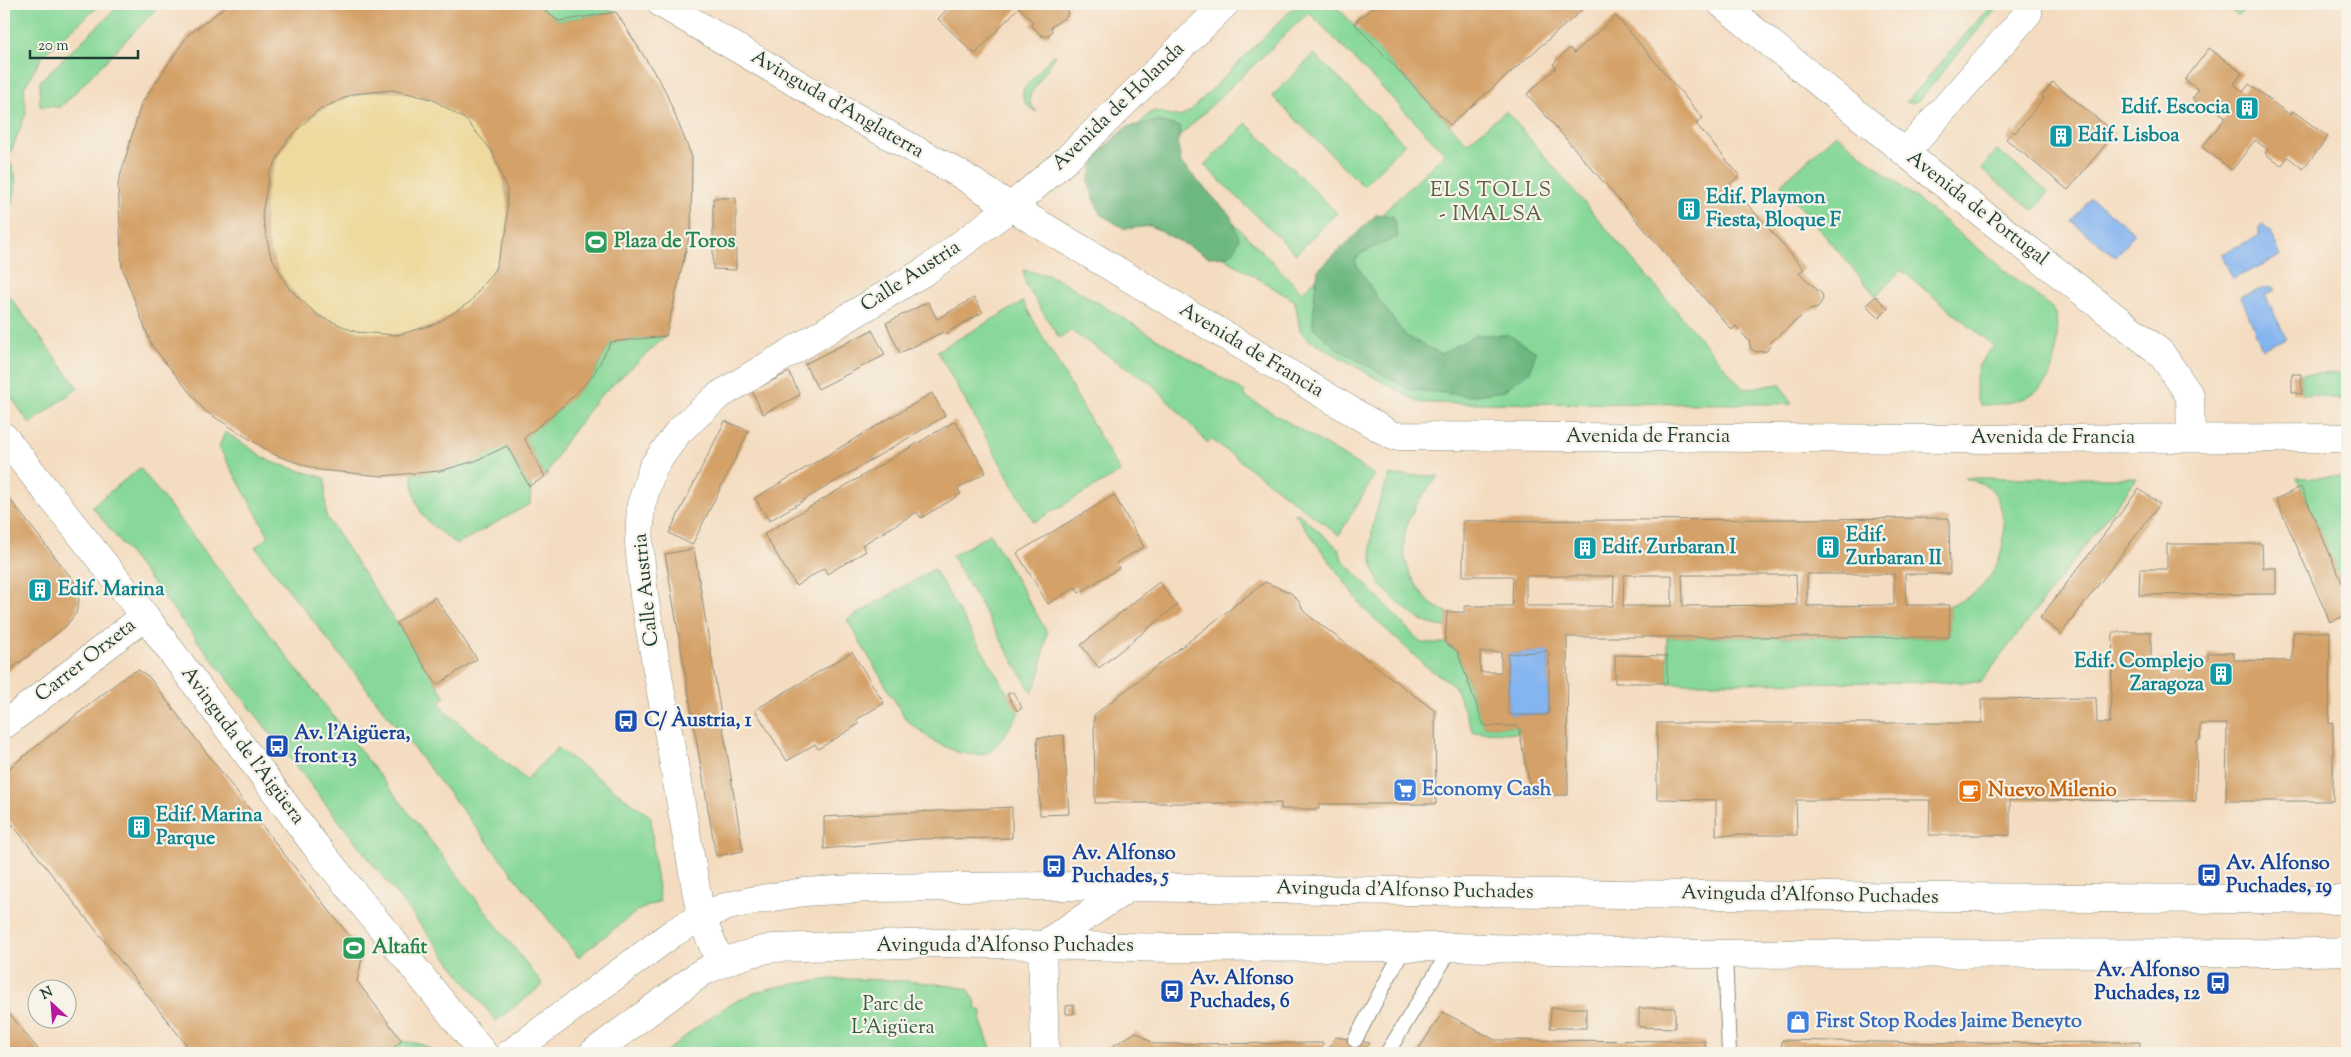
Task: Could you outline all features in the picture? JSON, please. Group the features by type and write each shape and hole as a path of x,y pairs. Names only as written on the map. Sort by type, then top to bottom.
{"street":[{"name":"Avinguda d'Anglaterra","path":"662,4 837,107 960,174 1011,207"},
{"name":"Avenida de Holanda","path":"1011,207 1068,158 1225,4"},
{"name":"Avenida de Portugal","path":"1722,4 2161,353 2190,396 2191,438"},
{"path":"1906,152 2028,13 2028,4"},
{"name":"Avenida de Francia","path":"1011,207 1393,436 1955,439 2347,438"},
{"name":"Calle Austria","path":"711,968 700,917 644,596 639,543 641,505 652,467 679,431 718,396 927,270 1011,207"},
{"name":"Avinguda de l'Aigüera","path":"4,437 145,616 315,845 482,1053"},
{"name":"Carrer Orxeta","path":"4,725 145,616"},
{"name":"Avinguda d'Alfonso Puchades","path":"511,1053 673,933 700,917 734,905 777,895 804,892 994,886 2040,899 2347,900"},
{"path":"1045,1053 1042,946 1128,888"},
{"name":"Avinguda d'Alfonso Puchades","path":"593,1053 711,968 747,952 773,948 937,942 1042,946 1452,947 1725,954 2281,953 2347,951"}],"lane":[{"path":"1387,1053 1452,947"},
{"path":"1355,1040 1404,948"},
{"path":"1725,954 1729,1053"}],"green space":[{"path":"4,4 101,4 43,55 24,88 26,113 8,159 15,174 14,195 4,216"},
{"path":"121,4 161,4 61,107 40,106 40,81"},
{"path":"535,4 602,4 616,12 559,21"},
{"path":"1297,4 1334,4 1467,143 1506,111 1743,389 1780,384 1792,404 1418,402 1306,338 1300,330 1295,301 1155,216 1124,140 1150,113 1155,111 1180,117 1190,111","holes":["1309,12 1445,153 1302,292 1163,152"]},
{"path":"2223,4 2242,4 2246,7 2238,16"},
{"path":"1991,5 1995,10 1920,99 1915,102 1906,103"},
{"path":"1314,54 1405,144 1363,186 1272,96"},
{"path":"1053,55 1056,55 1030,95 1030,103 1037,112 1025,103 1023,90"},
{"path":"1158,121 1181,127 1178,145 1181,163 1230,215 1239,237 1235,250 1229,256 1209,257 1151,226 1125,229 1100,214 1088,182 1097,155 1126,127"},
{"path":"1246,123 1337,213 1296,254 1204,165"},
{"path":"1836,134 2052,308 2056,314 2056,355 2052,370 2045,383 2035,392 2021,399 1980,405 1976,396 1977,371 1982,360 1994,346 1901,270 1876,296 1781,184"},
{"path":"1997,150 2048,192 2034,211 1981,169"},
{"path":"1377,214 1393,216 1398,237 1361,253 1355,262 1378,299 1406,336 1441,354 1476,335 1509,335 1536,352 1530,371 1503,391 1469,396 1409,389 1336,348 1313,327 1314,298 1318,270"},
{"path":"1023,270 1048,275 1067,284 1245,392 1243,395 1375,475 1339,535 1211,439 1208,443 1152,384 1071,331 1059,338 1026,285"},
{"path":"10,297 78,388 30,424 4,387 4,302"},
{"path":"1023,302 1120,472 1034,522 937,351"},
{"path":"666,336 597,399 563,445 545,477 524,438 562,407 592,377 611,342"},
{"path":"2347,373 2347,400 2302,394 2301,374"},
{"path":"225,432 271,462 325,478 326,516 445,697 439,702 447,713 526,780 557,748 651,817 654,863 660,901 637,911 578,957 255,547 269,536 219,447"},
{"path":"507,446 529,486 531,485 530,504 457,544 429,523 419,509 412,474 461,464"},
{"path":"140,468 543,985 496,1021 92,506"},
{"path":"1390,475 1439,476 1411,514 1404,541 1409,570 1426,599 1437,608 1447,612 1446,627 1426,623 1416,617 1387,592 1377,578 1371,552 1371,539 1376,513"},
{"path":"2347,477 2347,594 2297,478"},
{"path":"1965,478 2137,478 1981,682 1667,683 1667,637 1949,637 1950,605 1975,593 1985,583 1999,560 2004,533 2000,506 1993,491 1985,485"},
{"path":"1298,513 1339,549 1342,559 1421,643 1445,643 1457,651 1484,726 1518,726 1519,733 1473,732 1454,685 1428,668 1365,610 1295,514"},
{"path":"990,534 1047,632 1040,673 1032,693 952,556"},
{"path":"934,569 1019,713 1004,736 990,752 978,755 960,753 933,741 906,720 847,620"},
{"name":"Parc de L'Aigüera","path":"831,979 900,981 968,989 975,1000 976,1009 982,1011 981,1022 993,1053 664,1053 712,1016 739,1000 767,989"},
{"path":"402,1041 424,1045 434,1053 387,1053"}],"sand":[{"path":"386,91 421,96 433,100 454,112 472,127 487,145 499,166 503,178 508,213 503,248 499,260 487,281 472,299 454,314 433,326 421,330 386,335 351,330 339,326 318,314 300,299 285,281 273,260 269,248 264,213 269,178 273,166 285,145 300,127 318,112 339,100 351,96"}],"water":[{"path":"2091,198 2135,233 2116,257 2072,222"},
{"path":"2263,224 2269,230 2281,256 2233,279 2221,254 2259,236 2259,226"},
{"path":"2273,287 2275,290 2265,295 2286,338 2262,349 2241,296"},
{"path":"1547,651 1549,653 1549,712 1547,715 1511,715 1508,713 1508,654"}],"building":[{"name":"Plaza de Toros","path":"229,4 535,4 559,21 616,12 664,88 692,157 691,228 666,336 611,342 592,377 562,407 524,438 545,477 529,486 507,446 475,461 440,471 382,476 319,470 275,455 205,411 152,346 122,268 118,184 141,104 188,35","holes":["393,90 432,99 466,120 492,151 507,189 507,230 495,269 470,302 436,324 397,335 356,332 319,316 289,289 270,254 262,214 269,174 288,139 317,111 353,94"]},
{"path":"952,4 1065,4 1068,7 1067,16 1051,27 1052,31 1048,36 1042,36 1031,25 1033,22 1019,7 975,54 938,19"},
{"path":"1377,4 1589,4 1450,125 1354,23"},
{"name":"Edif. Playmon Fiesta, Bloque F","path":"1616,16 1703,118 1696,124 1740,176 1730,184 1804,269 1799,273 1822,294 1823,299 1818,308 1809,310 1772,341 1767,351 1756,352 1751,349 1749,341 1736,326 1732,330 1527,94 1556,68 1553,64 1570,48 1574,53"},
{"name":"Edif. Escocia","path":"2209,48 2242,73 2234,84 2243,92 2249,84 2290,115 2293,111 2328,137 2303,169 2288,157 2281,166 2265,153 2268,150 2255,140 2232,170 2202,147 2226,117 2210,106 2207,111 2192,99 2199,90 2185,80"},
{"name":"Edif. Lisboa","path":"2053,82 2115,133 2068,190 2006,139 2013,131 2015,133 2044,98 2042,96"},
{"path":"713,198 736,198 736,270 713,269"},
{"path":"1876,296 1888,309 1879,318 1866,305"},
{"path":"974,298 983,312 945,334 943,332 900,353 886,323 928,302 937,319"},
{"path":"872,330 885,355 818,389 805,364"},
{"path":"789,372 800,395 763,414 752,391"},
{"path":"2292,374 2301,374 2302,394 2292,392"},
{"path":"932,393 945,416 769,521 755,498"},
{"path":"725,421 749,431 692,545 669,533"},
{"path":"955,421 986,472 958,489 961,494 921,518 917,512 862,545 866,551 827,574 824,568 796,586 764,534"},
{"path":"2301,487 2347,594 2347,615 2330,622 2276,499"},
{"path":"2139,489 2160,504 2061,634 2040,618"},
{"name":"Edif. Marina","path":"4,492 74,581 79,600 76,613 66,626 4,675"},
{"path":"1114,495 1144,547 1116,563 1119,568 1079,593 1076,587 1048,604 1017,553"},
{"path":"1949,518 1950,574 1905,574 1905,584 1906,605 1950,605 1949,637 1567,637 1568,795 1532,796 1518,726 1484,726 1457,651 1445,643 1447,612 1465,612 1465,606 1512,606 1513,576 1463,576 1463,521","holes":["1807,574 1894,574 1894,605 1807,606","1624,575 1672,575 1672,606 1623,606","1682,575 1796,575 1797,605 1683,606","1526,576 1614,576 1613,606 1526,606","1547,651 1549,653 1549,712 1547,715 1511,715 1508,713 1508,654","1480,652 1501,652 1501,672 1480,672"]},
{"path":"2167,544 2262,544 2263,568 2276,568 2276,594 2139,595 2140,569 2167,569"},
{"path":"694,549 743,851 716,856 665,554"},
{"path":"1159,582 1177,605 1099,668 1081,645"},
{"path":"1265,582 1291,593 1298,600 1304,612 1435,711 1436,804 1319,804 1319,809 1281,809 1281,803 1095,803 1094,715"},
{"path":"435,597 477,659 437,685 396,623"},
{"path":"2113,632 2151,632 2151,660 2208,660 2208,653 2234,653 2234,660 2292,661 2293,632 2330,632 2329,724 2333,723 2333,801 2226,801 2227,724 2200,724 2200,740 2197,740 2196,801 2010,800 2010,835 1929,835 1930,800 1796,800 1797,835 1716,835 1716,800 1657,799 1657,723 1982,723 1981,699 2096,698 2097,723 2110,723"},
{"path":"852,652 884,703 856,720 859,724 818,749 815,744 787,761 755,710"},
{"path":"1615,655 1667,656 1667,683 1615,683"},
{"path":"138,670 148,676 280,849 363,953 357,981 402,1041 387,1053 193,1053 4,814 4,772 127,675"},
{"path":"1013,692 1022,708 1017,711 1007,694"},
{"path":"1064,735 1069,814 1040,815 1037,738"},
{"path":"1012,807 1012,838 919,839 824,849 824,817"},
{"path":"1074,1005 1074,1014 1066,1014 1066,1006"},
{"path":"4,1007 41,1053 4,1053"},
{"path":"1551,1008 1586,1008 1586,1028 1550,1028"},
{"path":"1639,1008 1675,1008 1675,1028 1639,1027"},
{"path":"1443,1012 1495,1040 1705,1041 1705,1053 1416,1053"},
{"path":"1136,1032 1154,1044 1323,1043 1321,1053 1101,1053"},
{"path":"1336,1037 1370,1043 1363,1053 1326,1053"},
{"path":"1782,1040 1930,1043 2140,1042 2140,1053 1781,1053"}],"place":[{"name":"Edif. Escocia","path":"2247,108"},
{"name":"Edif. Lisboa","path":"2061,136"},
{"name":"Edif. Playmon Fiesta, Bloque F","path":"1689,209"},
{"name":"Plaza de Toros","path":"596,242"},
{"name":"Edif. Zurbaran II","path":"1828,547"},
{"name":"Edif. Zurbaran I","path":"1585,548"},
{"name":"Edif. Marina","path":"40,590"},
{"name":"Edif. Complejo Zaragoza","path":"2221,674"},
{"name":"C/ Àustria, 1","path":"626,721"},
{"name":"Av. l'Aigüera, front 13","path":"277,746"},
{"name":"Economy Cash","path":"1405,790"},
{"name":"Nuevo Milenio","path":"1970,791"},
{"name":"Edif. Marina Parque","path":"139,827"},
{"name":"Av. Alfonso Puchades, 5","path":"1054,866"},
{"name":"Av. Alfonso Puchades, 19","path":"2209,875"},
{"name":"Altafit","path":"354,948"},
{"name":"Av. Alfonso Puchades, 12","path":"2218,983"},
{"name":"Av. Alfonso Puchades, 6","path":"1172,991"},
{"name":"First Stop Rodes Jaime Beneyto","path":"1798,1022"}],"district":[{"name":"ELS TOLLS - IMALSA","path":"1491,203"}]}
